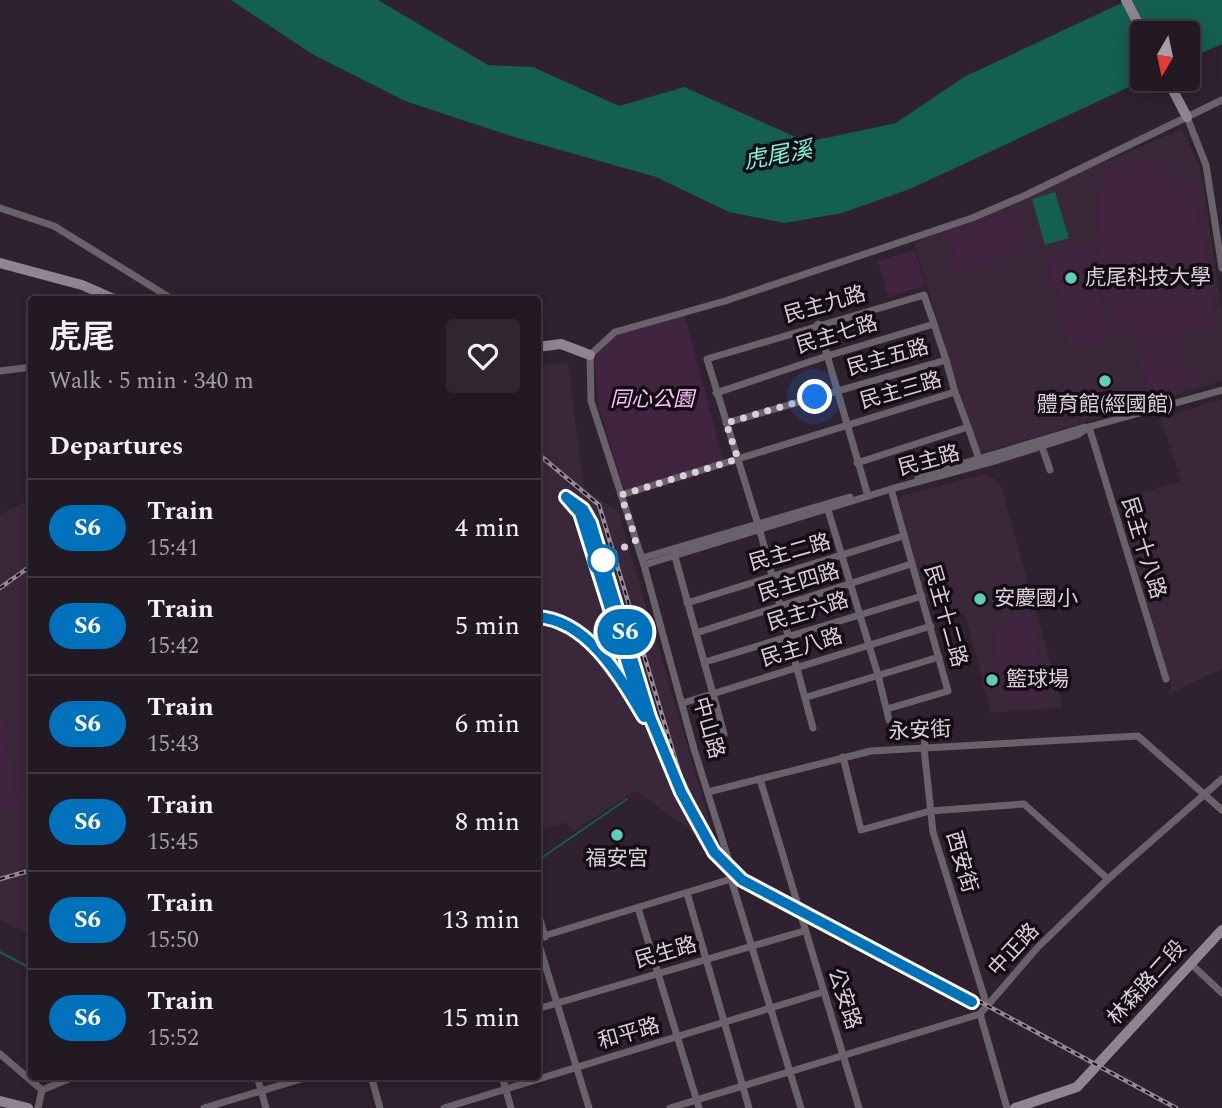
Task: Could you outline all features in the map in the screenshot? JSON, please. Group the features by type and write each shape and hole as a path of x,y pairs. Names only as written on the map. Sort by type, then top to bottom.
{"street":[{"path":"1126,0 1137,21"},
{"path":"1173,91 1206,165 1222,268"},
{"path":"541,346 561,344 590,355 615,332 725,301 972,218 1026,195 1222,100"},
{"path":"0,208 54,226 167,296"},
{"path":"0,263 82,285 107,296"},
{"name":"民主九路","path":"716,393 707,359 923,295 934,324"},
{"path":"818,324 867,494"},
{"path":"934,324 946,360"},
{"name":"民主七路","path":"716,393 934,324"},
{"name":"中山路","path":"590,355 591,401 643,562 731,879 802,1108"},
{"name":"民主五路","path":"726,423 946,360 955,392"},
{"path":"0,371 28,368"},
{"name":"民主路","path":"643,562 828,510 867,494 1077,435 1089,427 1222,390"},
{"name":"民主三路","path":"621,495 955,392 980,462"},
{"path":"716,393 759,528 770,577 807,697 813,728"},
{"path":"858,463 968,427"},
{"name":"民主十八路","path":"1089,427 1166,679"},
{"path":"1041,443 1050,470"},
{"path":"759,528 980,462"},
{"name":"民主十二路","path":"887,709 948,691 891,489"},
{"path":"828,510 889,720"},
{"name":"民主二路","path":"687,603 903,536"},
{"path":"674,553 724,734"},
{"name":"民主四路","path":"696,633 911,564"},
{"name":"民主六路","path":"705,662 922,596"},
{"name":"民主八路","path":"683,703 931,626"},
{"path":"807,697 939,657"},
{"name":"西安街","path":"926,723 924,748 930,811 987,1006"},
{"name":"永安街","path":"708,792 871,751 1138,736 1205,794"},
{"path":"843,757 862,830 930,811 1024,804 1108,879"},
{"name":"公安路","path":"760,779 859,1108"},
{"name":"中正路","path":"981,1014 1038,947 1108,879 1222,779"},
{"path":"1205,794 1222,810"},
{"path":"589,1108 541,937 731,879"},
{"path":"687,893 749,1108"},
{"path":"638,908 698,1104"},
{"name":"民生路","path":"541,1008 804,930"},
{"name":"林森路二段","path":"1015,1108 1071,1091 1101,1063 1222,930"},
{"path":"1191,964 1222,993"},
{"name":"和平路","path":"541,1078 823,992"},
{"path":"670,1108 698,1104 743,1087 981,1014 1007,1108"},
{"path":"0,1054 28,1078"},
{"path":"30,1080 42,1090"},
{"path":"42,1090 66,1080"},
{"path":"258,1080 266,1108"},
{"path":"204,1108 298,1080"},
{"path":"372,1080 380,1108"},
{"path":"503,1080 511,1108"},
{"name":"和平路","path":"443,1108 535,1080"},
{"path":"38,1108 42,1090"},
{"path":"0,1101 28,1108"}],"shaded area":[{"name":"虎尾科技大學","path":"1182,129 1199,165 1204,188 1222,314 1222,381 978,454 914,243"},
{"path":"568,363 584,489 618,511 724,871 687,827 635,791 574,831 565,822 541,832 541,364"},
{"path":"1222,399 1222,669 1169,694 1171,684 1117,500 1181,481 1160,418"},
{"name":"安慶國小","path":"984,474 995,479 1002,489 1063,707 991,713 965,615 928,604 901,520 899,497"},
{"path":"28,501 28,934 0,920 0,514"}],"green space":[{"path":"1144,160 1169,166 1185,185 1195,185 1214,325 1198,327 1196,320 1188,329 1177,335 1155,341 1132,335 1122,328 1111,312 1096,215 1101,183 1110,172 1124,163"},
{"path":"1017,210 1030,250 959,272 946,232"},
{"path":"1087,246 1105,311 1064,321 1047,257"},
{"path":"915,250 925,286 888,297 878,261"},
{"path":"1103,313 1111,337 1072,349 1065,324"},
{"name":"同心公園","path":"685,316 723,460 625,491 599,408 594,357 616,335"},
{"path":"1179,346 1190,385 1150,396 1139,358"},
{"path":"1030,610 1048,702 1040,703 1038,693 1030,699 1013,699 1005,692 996,664 994,642 998,624 1003,617 1024,618 1023,612"},
{"path":"0,709 17,803 0,807"}],"water":[{"name":"虎尾溪","path":"231,0 378,0 488,65 533,67 619,106 684,87 807,142 896,123 964,77 1128,0 1222,0 1222,44 1200,54 1200,21 1130,21 1130,86 910,189 842,213 785,223 729,212 656,177 511,136 405,101 312,54"},
{"path":"1055,192 1069,238 1045,245 1032,199"}],"waterway":[{"path":"541,858 627,799"},
{"path":"0,952 28,967"}],"railway":[{"path":"541,456 599,505 680,775 712,843 730,865 763,890 918,968 1176,1108"},
{"path":"566,497 583,509 591,523 650,717 659,735"},
{"path":"589,561 629,685"},
{"path":"0,588 28,568"},
{"path":"541,617 572,628 587,639 625,685 644,717"},
{"path":"0,879 28,871"}],"train":[{"name":"S6","path":"541,617 554,618 575,630 604,657 644,717 580,513 566,497 583,509 591,523 650,717 659,733 681,792 714,852 742,880 972,1002"}],"place":[{"name":"虎尾科技大學","path":"1071,278"},
{"name":"體育館(經國館)","path":"1105,381"},
{"name":"安慶國小","path":"980,599"},
{"name":"籃球場","path":"992,680"},
{"name":"福安宮","path":"617,835"}],"route":[{"path":"603,560 636,540 621,495 738,459 726,423 815,397"}]}
